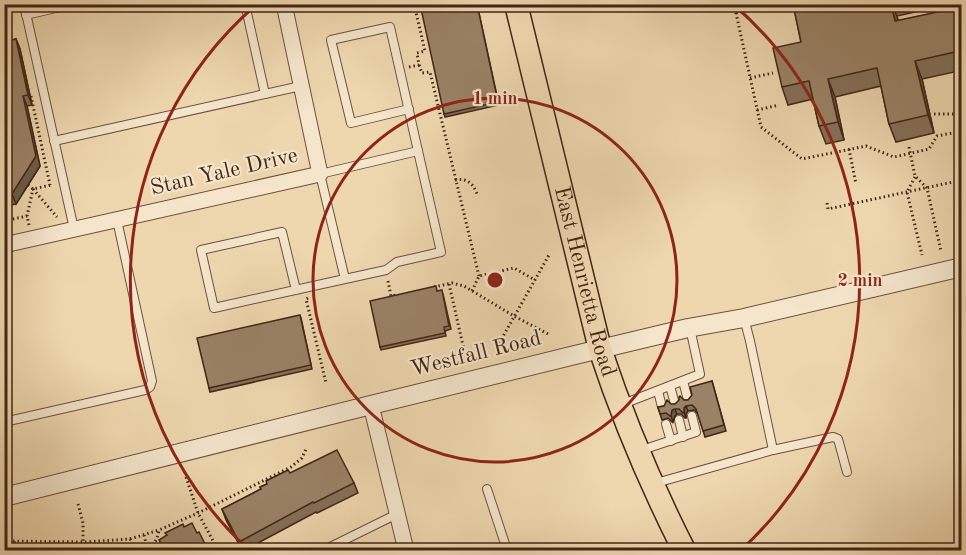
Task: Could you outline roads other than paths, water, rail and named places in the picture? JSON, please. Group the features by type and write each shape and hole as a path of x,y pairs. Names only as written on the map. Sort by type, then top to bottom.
{"main road":[{"name":"East Henrietta Road","path":"516,4 600,349 651,484 684,550"}],"street":[{"name":"Stan Yale Drive","path":"4,245 320,174 284,4"},
{"name":"Westfall Road","path":"4,497 600,349 962,267"},
{"path":"371,405 406,550"}],"lane":[{"path":"24,4 74,229"},
{"path":"26,15 73,4"},
{"path":"245,4 265,94"},
{"path":"296,290 282,232 201,250 214,308 296,290 386,270 396,262 441,252 409,109 399,69 390,27 331,40 351,123 409,109"},
{"path":"54,141 301,86"},
{"path":"345,279 320,174 418,151"},
{"path":"4,422 150,387 152,381 117,220"},
{"path":"744,318 773,450"},
{"path":"620,406 700,374 690,328"},
{"path":"683,381 688,400"},
{"path":"670,386 675,404"},
{"path":"658,391 662,407"},
{"path":"638,451 696,432 692,416"},
{"path":"679,420 683,436"},
{"path":"666,424 670,441"},
{"path":"651,484 773,450 833,437 838,439 847,472"},
{"path":"487,489 507,550"},
{"path":"324,550 397,514"}]}
